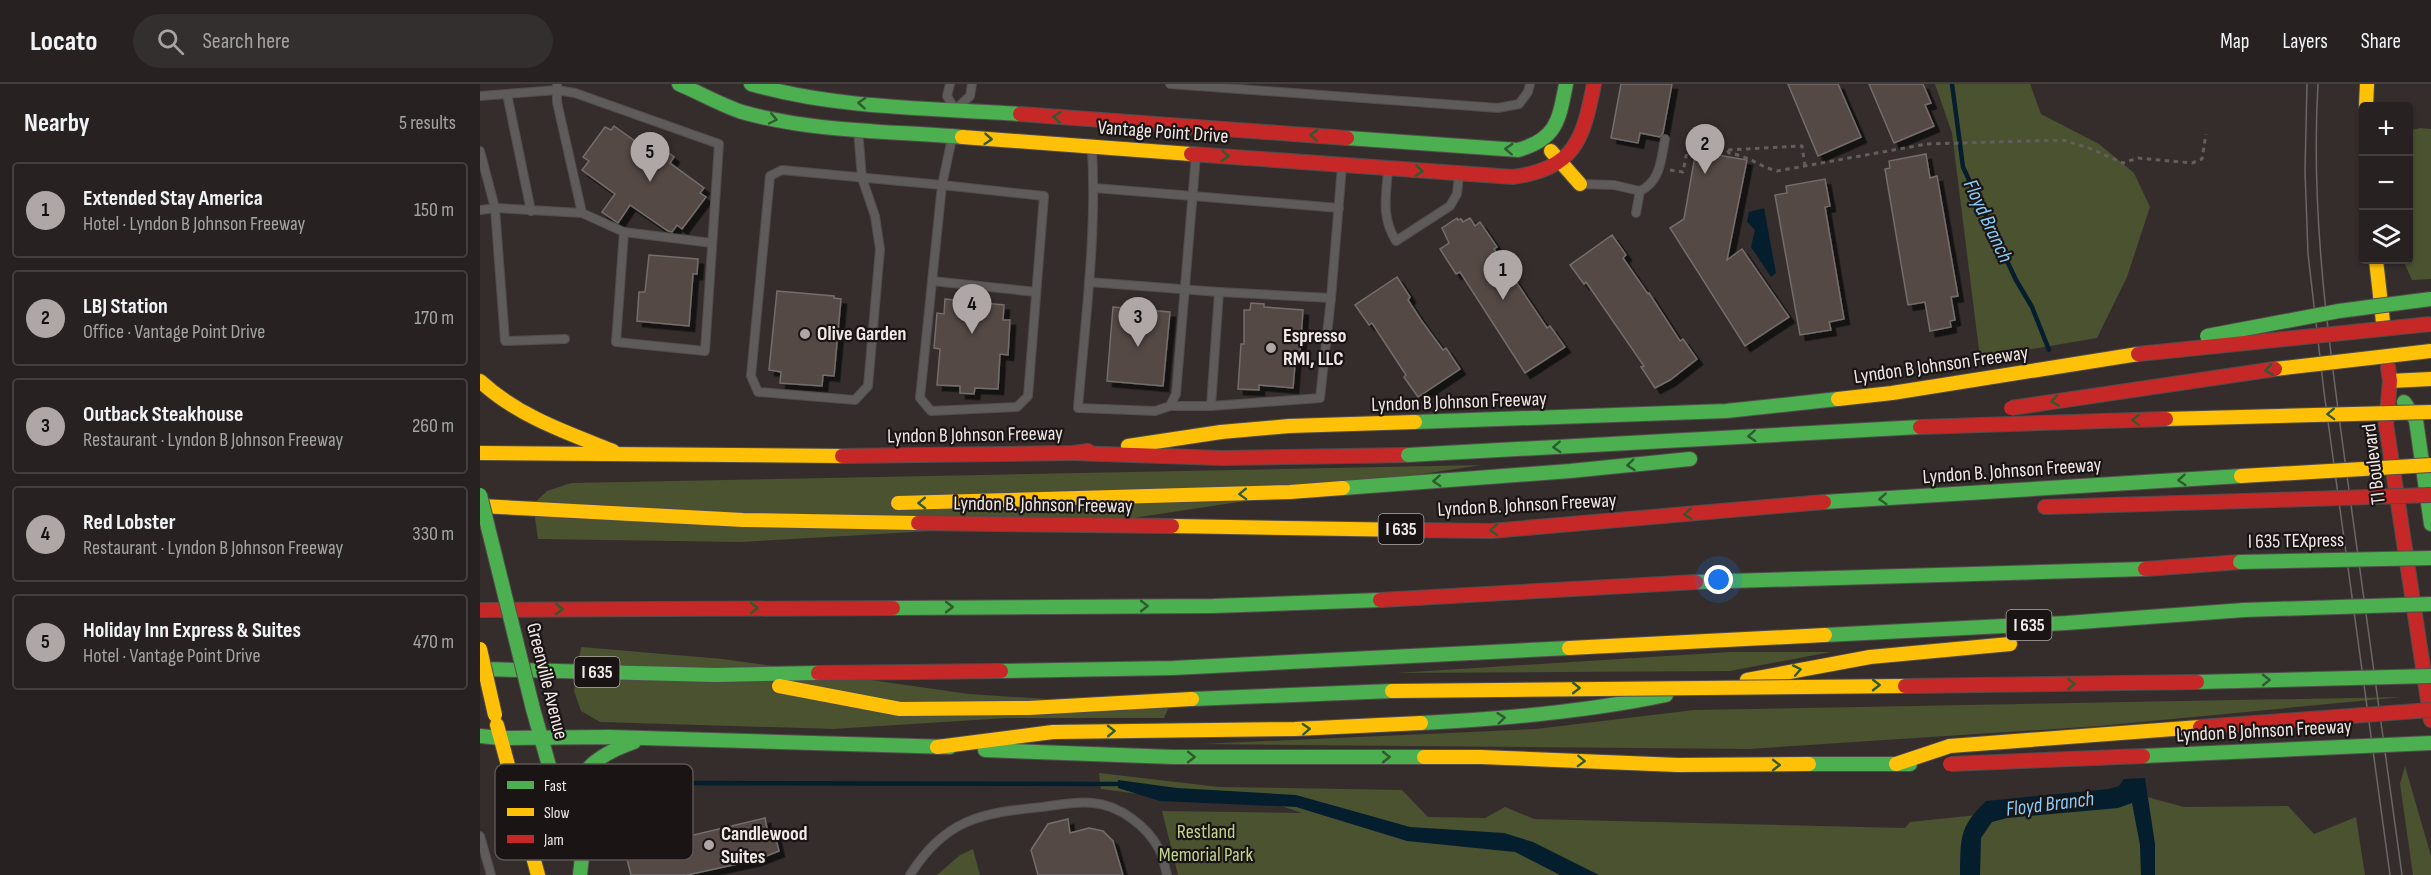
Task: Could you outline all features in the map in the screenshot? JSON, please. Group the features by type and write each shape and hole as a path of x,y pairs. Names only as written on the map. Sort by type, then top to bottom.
{"main road":[{"name":"Vantage Point Drive","path":"680,84 744,95 782,93 819,99 955,110 1518,150 1532,148 1544,142"},
{"path":"1566,84 1559,120 1553,133 1544,142 1580,184"},
{"name":"Vantage Point Drive","path":"744,95 776,120 858,130 1513,177 1531,176 1560,161 1572,150 1586,123 1594,84"},
{"path":"2366,102 2367,84"},
{"path":"952,137 955,110"},
{"path":"1197,153 1199,127"},
{"name":"TI Boulevard","path":"2376,264 2390,381 2386,423 2431,720"},
{"name":"Lyndon B Johnson Freeway","path":"480,453 865,457 1073,453 1221,432 1289,426 1645,416 1805,404 1929,388 2138,354 2228,331 2339,311 2431,299"},
{"path":"2138,354 2431,324"},
{"path":"1736,452 2257,371 2431,351"},
{"path":"2390,381 2431,379"},
{"path":"480,381 492,393 526,416 625,456"},
{"name":"TI Boulevard","path":"2390,381 2416,420 2431,525"},
{"path":"1073,453 1222,458 1408,455 1960,425 2431,412"},
{"path":"881,504 1290,492 1570,471 1695,458"},
{"name":"Lyndon B. Johnson Freeway","path":"480,506 742,520 1491,531 1918,497 2431,465"},
{"name":"Greenville Avenue","path":"480,495 549,764"},
{"path":"2028,508 2431,495"},
{"path":"1918,497 2006,506"},
{"path":"560,509 739,506"},
{"name":"I 635 TEXpress","path":"480,610 1213,606 1456,597 1823,577 2163,568 2240,562 2431,558"},
{"name":"I 635","path":"480,669 715,675 1173,668 2066,623 2244,610 2431,604"},
{"path":"2306,622 2431,610"},
{"path":"937,747 1053,732 1295,729 1496,719 1622,704 1870,657 2024,643"},
{"path":"480,649 507,764"},
{"path":"715,675 900,709 1029,708 1236,696 1392,691 2104,684 2431,676"},
{"path":"1896,764 1950,747 2431,710"},
{"name":"Lyndon B Johnson Freeway","path":"480,735 500,738 541,736 647,738 937,747 1049,754 1173,757 1480,757 1678,765 1950,764 2431,743"},
{"path":"590,764 611,750 647,738"},
{"path":"534,860 538,875"},
{"name":"Greenville Avenue","path":"576,860 580,875"},
{"path":"580,875 581,860"}],"lane":[{"path":"950,84 947,96 955,110 970,96 972,84"},
{"path":"1170,84 1498,108 1519,104 1528,92 1530,84"},
{"path":"557,87 557,102 582,213"},
{"path":"480,96 557,87 719,144 705,351 616,342 624,232"},
{"path":"507,94 531,211"},
{"path":"858,130 862,178 875,216 880,249 868,386 855,400 758,392 751,376 770,176 782,170 862,178 942,185 1044,196 1028,396 1017,407 931,411 920,398 942,185 952,137"},
{"path":"1636,213 1640,191 1656,179 1665,139"},
{"path":"1092,147 1095,188 1078,408 1155,411 1170,406 1211,406 1320,398 1342,165"},
{"path":"480,151 495,208 505,341 565,339"},
{"path":"1170,406 1176,394 1197,153"},
{"path":"1388,169 1385,216 1396,241 1450,206 1457,194 1460,173"},
{"path":"1580,184 1614,185 1640,191"},
{"path":"1095,188 1339,208"},
{"path":"480,210 495,208 582,213 624,232 712,243"},
{"path":"932,280 1036,292"},
{"path":"1089,282 1331,298"},
{"path":"1211,406 1219,292"},
{"path":"910,875 926,852 938,840 969,820 1003,811 1094,803 1121,811 1143,829 1160,850 1167,875"},
{"path":"480,836 491,875"}],"path":[{"path":"1728,150 1729,153 1746,156 1777,171 1927,144 2063,140 2089,148 2123,164 2138,158 2192,163 2202,159 2206,134"},
{"path":"1683,172 1688,146 1697,142 1728,150 1802,146 1805,166"}],"green space":[{"path":"1935,84 2030,84 2041,114 2099,144 2134,173 2150,207 2127,277 2097,338 1980,358 1952,133"},
{"path":"2431,129 2431,279 2412,280 2405,264 2413,264 2413,130"},
{"path":"1482,465 1120,520 741,542 538,539 533,504 547,491 571,483"},
{"path":"581,647 723,659 969,694 1169,707 1164,718 1007,718 833,729 600,722 581,711 574,691"},
{"path":"1730,652 1831,652 1730,671 1396,673"},
{"path":"2402,697 2099,726 1749,749 1201,744 1536,729 1694,710"},
{"path":"2405,766 2431,856 2431,875 2413,875 2400,784"},
{"name":"Restland Memorial Park","path":"1099,773 1219,787 1402,790 1428,817 1485,818 1505,807 1534,819 1905,828 1910,822 2147,797 2184,807 2288,806 2314,834 2356,817 2365,875 1178,875 1162,811 1302,813 1254,797 1200,802 1101,789"},
{"path":"973,849 980,875 937,875 960,855"}],"water":[{"path":"1764,208 1776,273 1771,277 1751,247 1755,230 1747,222 1749,212"},
{"path":"2145,778 2155,844 2155,875 2141,875 2140,845 2132,803 2118,808 2007,818 1992,822 1981,838 1980,875 1960,875 1963,835 1970,819 1986,801 2109,789 2119,786 2124,779"},
{"path":"1118,780 1177,788 1296,795 1410,827 1504,833 1533,842 1599,875 1560,875 1515,852 1407,841 1296,807 1160,801 1118,788"}],"building":[{"path":"1621,84 1672,84 1663,133 1660,137 1640,133 1638,143 1611,138"},
{"path":"1788,84 1838,84 1861,137 1818,156"},
{"path":"1869,84 1923,84 1931,103 1925,105 1934,126 1894,143"},
{"path":"614,126 645,148 651,140 674,157 670,163 704,188 700,193 706,197 682,229 677,225 672,232 668,231 630,205 618,223 602,212 615,194 582,170 589,161 583,157 605,127 611,130"},
{"path":"1712,154 1747,160 1727,260 1742,249 1789,317 1745,346 1670,228 1684,219 1695,156 1711,159"},
{"path":"1926,154 1930,178 1937,176 1958,296 1951,297 1955,320 1950,321 1951,327 1930,331 1925,302 1908,305 1885,169 1890,168 1889,161"},
{"path":"1825,179 1830,206 1825,207 1844,319 1829,322 1831,330 1800,335 1775,195 1787,193 1786,186"},
{"path":"1457,218 1463,222 1470,218 1475,226 1480,222 1497,247 1494,249 1547,328 1550,326 1565,347 1525,373 1460,272 1456,274 1440,249 1449,243 1442,228"},
{"path":"1612,235 1626,255 1623,258 1680,341 1683,339 1697,359 1670,380 1655,388 1641,367 1644,366 1586,282 1584,284 1570,265"},
{"path":"649,255 698,259 697,274 693,274 689,326 637,321 639,292 645,292"},
{"path":"1397,277 1421,320 1443,350 1446,348 1460,369 1418,397 1372,323 1369,325 1355,305"},
{"name":"Olive Garden","path":"777,291 834,296 834,298 841,299 834,376 823,375 822,386 780,383 781,372 769,370"},
{"path":"945,299 1004,305 1003,320 1010,320 1008,355 1000,354 998,389 975,388 974,394 960,393 960,386 937,385 940,349 934,348 937,313 944,314"},
{"name":"Espresso RMI, LLC","path":"1251,303 1264,304 1264,307 1303,310 1300,352 1296,352 1293,388 1259,385 1259,390 1238,389 1241,344 1244,344 1244,310 1250,310"},
{"path":"1113,307 1170,312 1163,386 1107,381"},
{"name":"Candlewood Suites","path":"765,818 768,833 774,831 779,851 756,860 687,875 631,875 627,860 693,860 693,835"},
{"path":"1068,819 1070,833 1089,828 1103,831 1113,841 1123,875 1038,875 1031,850 1048,824"}],"waterway":[{"name":"Floyd Branch","path":"1952,84 1963,167 2016,280 2032,307 2049,350"},
{"path":"693,783 1124,784"}],"tram line":[{"path":"2307,84 2305,171 2308,254 2324,392 2390,875"},
{"path":"2318,84 2317,184 2328,334 2402,875"}],"traffic: fast":[{"path":"679,84 734,109 769,119 851,130 962,137"},
{"path":"751,84 850,103 1020,114"},
{"path":"1347,138 1518,150 1541,140 1554,126 1566,84"},
{"path":"2207,336 2339,311 2431,299"},
{"path":"1415,422 1726,411 1838,399"},
{"path":"2404,402 2416,420 2431,524"},
{"path":"1408,455 1920,427"},
{"path":"1343,488 1570,471 1690,459"},
{"path":"1824,502 2241,476"},
{"path":"480,495 533,709"},
{"path":"2240,562 2431,558"},
{"path":"1696,582 2145,569"},
{"path":"893,608 1213,606 1380,600"},
{"path":"2244,610 2431,604"},
{"path":"1825,635 2066,623 2244,610"},
{"path":"1001,671 1173,668 1569,648"},
{"path":"480,669 715,675 818,673"},
{"path":"2197,682 2431,676"},
{"path":"1192,699 1392,691"},
{"path":"1421,723 1544,714 1666,695"},
{"path":"533,709 549,764"},
{"path":"480,736 500,738 609,737 950,747"},
{"path":"593,764 612,751 634,742"},
{"path":"2143,756 2431,743"},
{"path":"985,750 1173,757 1424,757"},
{"path":"1809,764 1910,764"},
{"path":"580,875 581,860"}],"traffic: slow":[{"path":"2366,102 2367,84"},
{"path":"962,137 1191,154"},
{"path":"1551,151 1580,184"},
{"path":"2376,264 2383,322"},
{"path":"2275,369 2431,351"},
{"path":"1838,399 1892,393 2138,354"},
{"path":"2390,381 2431,379"},
{"path":"480,381 526,414 613,451"},
{"path":"2166,419 2431,412"},
{"path":"1128,446 1221,432 1289,426 1415,422"},
{"path":"480,453 842,456"},
{"path":"2241,476 2431,465"},
{"path":"898,503 1290,492 1343,488"},
{"path":"480,506 743,520 918,523"},
{"path":"1172,526 1412,530"},
{"path":"1569,648 1825,635"},
{"path":"1747,680 1870,657 2010,644"},
{"path":"480,649 495,715"},
{"path":"779,686 900,709 1029,708 1192,699"},
{"path":"1392,691 1905,686"},
{"path":"937,747 1053,732 1295,729 1421,723"},
{"path":"497,725 508,764"},
{"path":"1950,746 2200,727"},
{"path":"1896,764 1950,746"},
{"path":"1424,757 1678,765 1809,764"},
{"path":"534,860 538,875"}],"traffic: jam":[{"path":"1191,154 1513,177 1550,167 1573,148 1585,121 1594,84"},
{"path":"1020,114 1347,138"},
{"path":"2138,354 2431,324"},
{"path":"2388,367 2390,381 2386,424 2431,720"},
{"path":"2011,408 2275,369"},
{"path":"1920,427 2166,419"},
{"path":"842,456 1088,451"},
{"path":"1073,453 1222,458 1408,455"},
{"path":"2244,501 2431,495"},
{"path":"2045,507 2244,501"},
{"path":"1412,530 1491,531 1824,502"},
{"path":"918,523 1172,526"},
{"path":"2145,569 2240,562"},
{"path":"1380,600 1696,582"},
{"path":"480,610 893,608"},
{"path":"818,673 1001,671"},
{"path":"1905,686 2197,682"},
{"path":"2200,727 2431,710"},
{"path":"1950,764 2143,756"}],"place":[{"name":"LBJ Station","path":"1705,174"},
{"name":"Holiday Inn Express & Suites","path":"650,182"},
{"name":"Extended Stay America","path":"1503,300"},
{"name":"Olive Garden","path":"805,334"},
{"name":"Red Lobster","path":"972,334"},
{"name":"Outback Steakhouse","path":"1138,347"},
{"name":"Espresso RMI, LLC","path":"1271,348"},
{"name":"Candlewood Suites","path":"709,845"}]}
